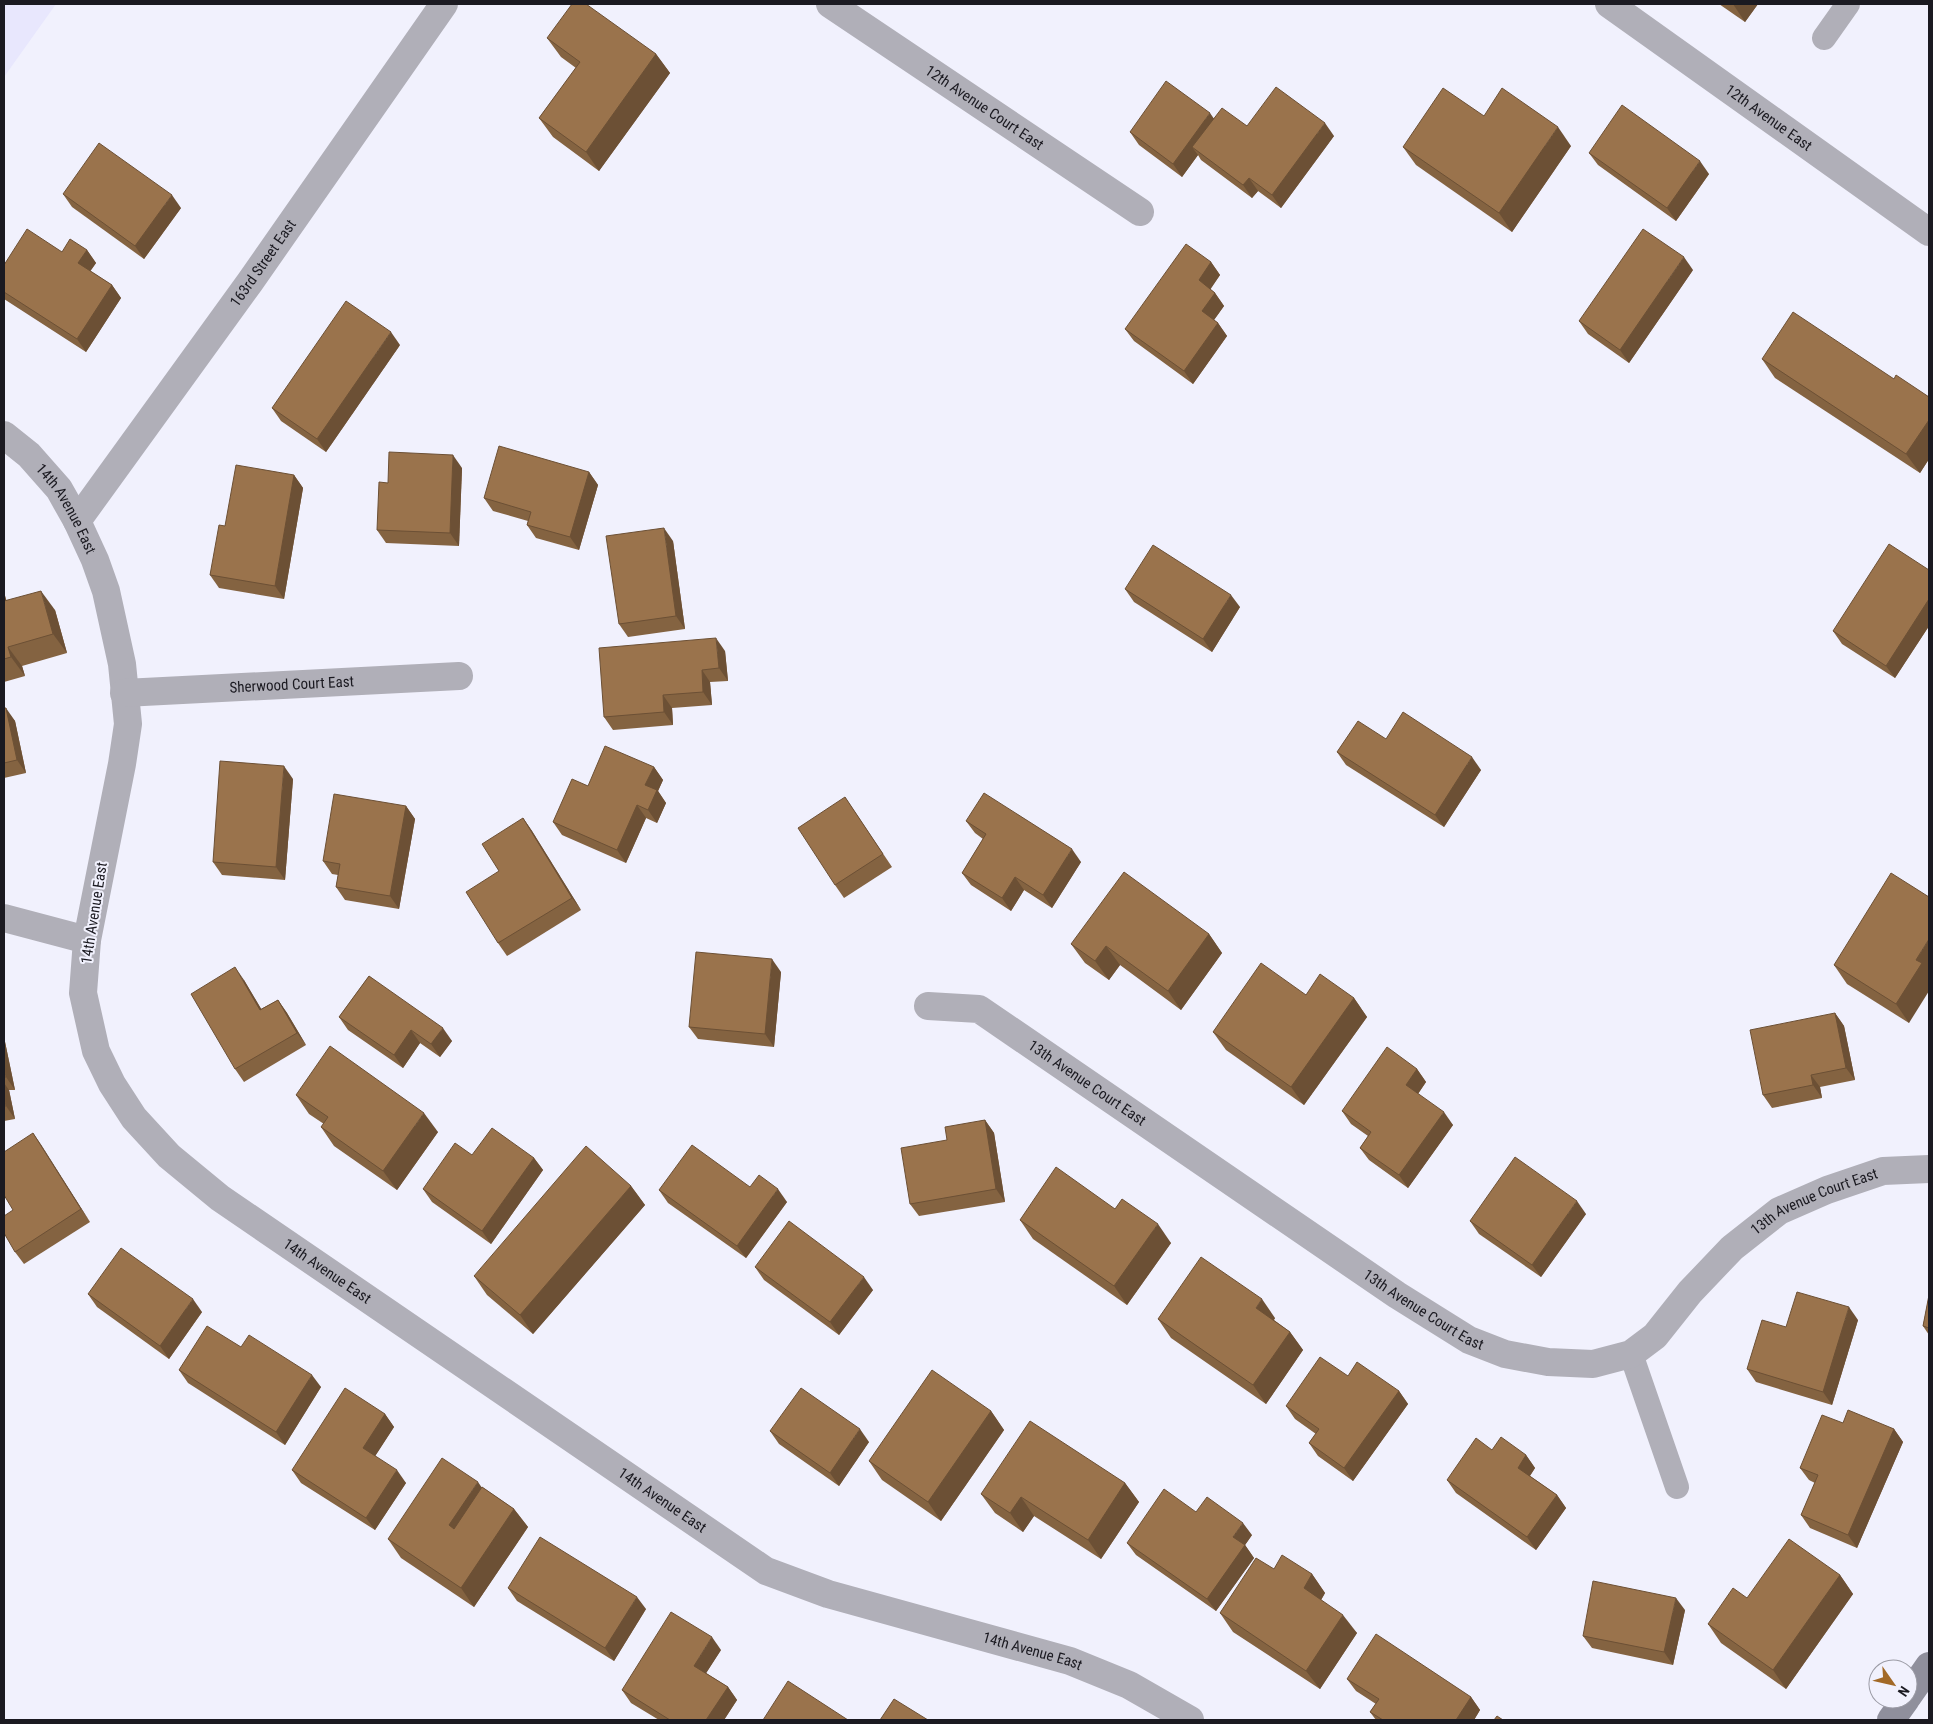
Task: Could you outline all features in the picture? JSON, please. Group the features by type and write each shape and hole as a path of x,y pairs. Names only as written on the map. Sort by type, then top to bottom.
{"street":[{"name":"163rd Street East","path":"77,521 250,282 444,4"},
{"name":"12th Avenue Court East","path":"830,4 1140,212"},
{"name":"12th Avenue East","path":"1609,4 1929,232"},
{"name":"14th Avenue East","path":"4,434 29,455 60,489 95,560 106,591 122,664 128,724 122,764 87,940 83,993 96,1051 112,1084 134,1118 169,1156 220,1198 766,1571 828,1594 1070,1661 1129,1685 1190,1720"},
{"name":"Sherwood Court East","path":"124,693 458,676"},
{"path":"4,918 87,940"},
{"name":"13th Avenue Court East","path":"928,1006 980,1009 1396,1295 1468,1340 1506,1354 1548,1362 1593,1364 1631,1354 1655,1336 1690,1292 1732,1248 1779,1211 1827,1190 1883,1171 1929,1169"},
{"path":"1918,1683 1928,1669"},
{"path":"1891,1720 1899,1709"}],"lane":[{"path":"1824,38 1848,4"},
{"path":"1631,1354 1677,1487"}],"shaded area":[{"path":"4,4 56,4 4,77"}],"building":[{"path":"572,4 586,4 656,54 586,152 539,118 580,62 547,38"},
{"path":"1166,81 1210,113 1173,164 1130,132"},
{"path":"1276,87 1325,123 1272,195 1249,178 1243,185 1192,147 1222,108 1247,126"},
{"path":"1443,88 1484,116 1502,88 1558,127 1499,213 1403,147"},
{"path":"1622,105 1700,161 1667,208 1589,153"},
{"path":"99,143 172,195 135,246 63,194"},
{"path":"27,229 62,252 70,239 87,250 78,263 112,285 77,339 4,292 4,265"},
{"path":"1643,229 1684,257 1620,350 1579,321"},
{"path":"1186,244 1211,262 1199,280 1215,293 1202,311 1218,323 1184,371 1125,329"},
{"path":"346,301 391,332 317,439 272,408"},
{"path":"1793,312 1894,379 1896,375 1929,397 1929,420 1906,454 1762,359"},
{"path":"499,446 589,472 570,537 527,525 531,512 484,498"},
{"path":"389,452 453,455 450,533 377,530 379,482 388,483"},
{"path":"236,465 294,475 275,586 210,575 219,525 225,526"},
{"path":"664,528 676,616 619,624 606,536"},
{"path":"1889,544 1929,570 1929,599 1886,666 1833,631"},
{"path":"1153,545 1231,595 1203,639 1125,589"},
{"path":"41,591 53,634 8,647 11,657 4,659 4,601"},
{"path":"716,638 719,668 702,670 703,692 663,695 664,712 604,717 599,648"},
{"path":"4,708 6,708 17,760 4,763"},
{"path":"1403,712 1472,757 1435,815 1337,752 1358,721 1386,739"},
{"path":"605,746 654,767 645,785 657,790 648,810 637,805 617,850 553,822 572,779 588,786"},
{"path":"220,761 284,766 276,867 213,862"},
{"path":"984,793 1072,849 1043,895 1015,877 1002,898 962,873 986,834 966,821"},
{"path":"334,794 406,806 390,896 336,887 340,864 323,861"},
{"path":"845,797 883,854 835,885 798,828"},
{"path":"523,818 572,898 498,943 466,892 499,871 482,844"},
{"path":"1124,872 1209,934 1168,991 1106,946 1095,961 1071,944"},
{"path":"1891,873 1929,897 1929,939 1916,960 1922,963 1896,1004 1834,965"},
{"path":"696,952 772,959 765,1034 689,1027"},
{"path":"1261,963 1306,995 1320,974 1354,998 1291,1087 1213,1032"},
{"path":"235,967 260,1010 278,1000 297,1033 235,1069 191,994"},
{"path":"369,976 443,1028 431,1044 411,1030 394,1055 339,1017"},
{"path":"1835,1013 1846,1068 1811,1075 1813,1085 1763,1095 1750,1030"},
{"path":"330,1046 424,1113 383,1171 321,1127 328,1117 296,1095"},
{"path":"1387,1047 1417,1069 1406,1085 1444,1112 1399,1175 1360,1148 1371,1132 1342,1111"},
{"path":"985,1120 996,1189 910,1204 901,1148 947,1140 945,1127"},
{"path":"492,1128 534,1158 482,1231 423,1189 455,1143 472,1155"},
{"path":"33,1133 81,1209 15,1252 4,1233 4,1216 13,1210 4,1195 4,1152"},
{"path":"692,1145 750,1187 759,1175 778,1189 737,1246 659,1190"},
{"path":"586,1146 631,1186 520,1315 474,1276"},
{"path":"1515,1157 1577,1201 1532,1265 1470,1221"},
{"path":"1056,1167 1115,1209 1122,1199 1158,1224 1114,1286 1020,1220"},
{"path":"789,1221 864,1277 830,1322 755,1267"},
{"path":"121,1248 193,1299 160,1346 88,1294"},
{"path":"1201,1257 1262,1299 1256,1308 1290,1332 1253,1385 1158,1319"},
{"path":"1797,1292 1849,1307 1823,1392 1747,1369 1762,1320 1786,1327"},
{"path":"1929,1295 1929,1328 1923,1326"},
{"path":"207,1326 241,1347 249,1335 312,1375 276,1432 179,1370"},
{"path":"1320,1357 1348,1376 1357,1362 1399,1391 1344,1468 1309,1443 1319,1429 1286,1406"},
{"path":"932,1370 991,1411 928,1502 869,1461"},
{"path":"345,1388 385,1414 363,1448 397,1470 366,1518 292,1470"},
{"path":"801,1388 860,1429 830,1473 770,1431"},
{"path":"1848,1410 1894,1429 1848,1535 1801,1515 1818,1475 1800,1468 1822,1415 1843,1423"},
{"path":"1030,1421 1125,1483 1088,1540 1021,1497 1010,1513 981,1494"},
{"path":"1501,1437 1526,1455 1518,1468 1557,1495 1527,1537 1447,1480 1476,1438 1492,1450"},
{"path":"442,1458 478,1482 449,1525 454,1529 482,1487 514,1509 461,1588 388,1539"},
{"path":"1164,1489 1196,1512 1207,1497 1243,1523 1233,1537 1245,1545 1207,1599 1127,1543"},
{"path":"540,1537 637,1597 605,1648 508,1588"},
{"path":"1789,1539 1840,1575 1773,1670 1708,1624 1733,1588 1747,1598"},
{"path":"1282,1555 1312,1574 1304,1588 1343,1615 1306,1671 1220,1613 1256,1558 1274,1569"},
{"path":"1593,1581 1676,1598 1664,1652 1583,1636"},
{"path":"671,1612 712,1637 694,1666 728,1687 706,1720 670,1720 622,1690"},
{"path":"1376,1634 1471,1697 1456,1720 1383,1720 1370,1712 1379,1699 1347,1679"},
{"path":"788,1681 848,1720 763,1720"},
{"path":"894,1699 928,1720 880,1720"},
{"path":"1497,1716 1503,1720 1494,1720"}]}
